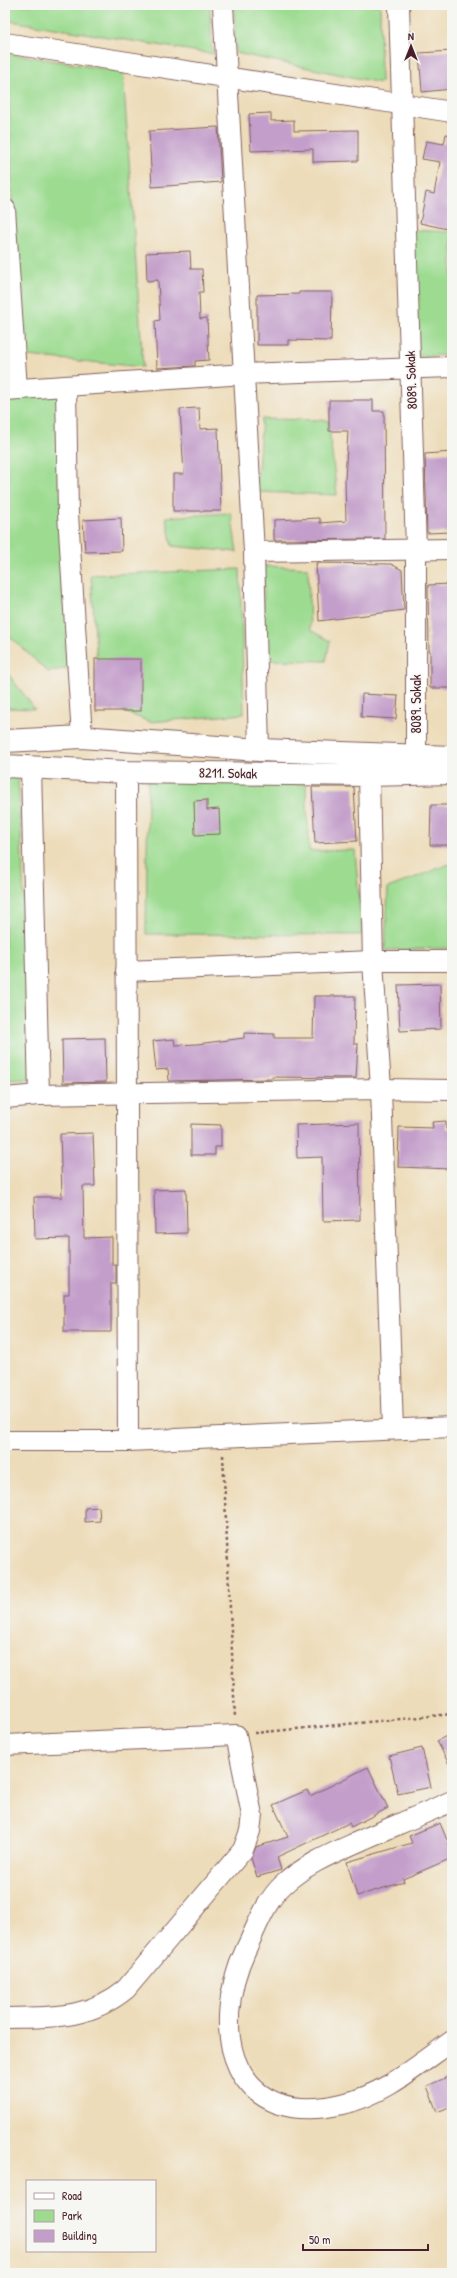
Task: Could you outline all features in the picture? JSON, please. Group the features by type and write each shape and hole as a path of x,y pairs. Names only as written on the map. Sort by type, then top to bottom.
{"street":[{"path":"223,5 254,552 259,750"},
{"name":"8089. Sokak","path":"399,5 416,550 416,755"},
{"path":"5,43 36,46 226,78 452,112"},
{"path":"5,209 11,390 245,374 452,367"},
{"path":"66,386 68,514 82,737"},
{"path":"254,552 452,549"},
{"path":"5,741 82,737 259,750 452,757"},
{"name":"8211. Sokak","path":"5,766 126,772 369,775 452,773"},
{"path":"31,767 39,1095"},
{"path":"126,772 128,1440"},
{"path":"369,775 373,961 381,1089 393,1429"},
{"path":"126,971 373,961 452,961"},
{"path":"5,1098 39,1095 381,1089 452,1090"},
{"path":"5,1441 128,1440 452,1427"},
{"path":"5,1745 236,1735 252,1815 250,1831 243,1850 134,1981 117,1997 96,2009 72,2015 5,2018"},
{"path":"452,1801 316,1860 284,1883 271,1897 239,1964 230,2000 228,2018 235,2060 247,2082 256,2091 275,2103 304,2108 341,2105 372,2094 386,2087 452,2041"}],"path":[{"path":"222,1436 236,1735 452,1714"}],"green space":[{"path":"5,5 210,5 212,54 5,20"},
{"path":"234,5 380,5 381,83 236,53"},
{"path":"7,53 123,72 143,367 17,355"},
{"path":"412,230 452,232 452,355 418,356"},
{"path":"59,386 71,667 48,672 5,632 5,391"},
{"path":"262,419 328,420 337,495 256,492"},
{"path":"231,513 237,552 172,546 166,517"},
{"path":"264,566 308,568 310,630 330,641 326,661 263,660"},
{"path":"240,569 244,714 150,722 112,707 99,695 91,575"},
{"path":"5,670 35,709 5,708"},
{"path":"5,776 18,776 33,1079 5,1080"},
{"path":"148,780 306,784 309,851 355,850 362,935 146,934"},
{"path":"452,863 452,948 385,950 388,888"}],"building":[{"path":"452,51 452,89 422,92 419,53"},
{"path":"271,113 271,121 294,120 294,131 358,130 358,161 313,162 313,149 251,151 249,114"},
{"path":"218,127 221,182 152,187 149,131"},
{"path":"446,134 452,135 452,230 420,223 426,192 434,194 440,162 422,159 426,141 444,144"},
{"path":"190,251 191,269 202,269 203,292 199,292 200,319 207,318 209,360 195,361 195,366 157,368 155,321 160,320 158,280 147,281 146,253"},
{"path":"299,292 332,292 331,341 288,340 288,345 257,345 257,295 299,294"},
{"path":"329,400 373,400 373,411 384,411 385,539 274,540 274,520 320,518 320,523 346,521 345,479 348,431 329,431"},
{"path":"199,408 200,429 218,428 221,511 173,511 173,474 184,474 180,409"},
{"path":"452,452 452,532 427,533 425,454"},
{"path":"121,518 122,551 85,552 83,520"},
{"path":"316,563 391,564 402,570 404,610 319,621"},
{"path":"452,584 452,688 430,688 428,585"},
{"path":"95,659 141,659 141,711 95,711"},
{"path":"362,694 398,696 396,719 361,717"},
{"path":"312,787 354,787 357,841 315,843"},
{"path":"207,800 207,810 219,809 220,834 195,835 194,801"},
{"path":"431,805 452,805 452,845 430,845"},
{"path":"440,984 441,1029 400,1031 398,985"},
{"path":"314,996 355,996 354,1044 358,1044 356,1078 272,1077 272,1079 169,1081 168,1069 156,1070 153,1041 174,1039 175,1045 197,1044 244,1038 244,1033 274,1034 274,1038 313,1038"},
{"path":"105,1038 106,1082 63,1083 62,1039"},
{"path":"446,1121 446,1129 452,1129 452,1169 398,1167 399,1127 433,1128 432,1122"},
{"path":"359,1123 360,1220 323,1221 322,1157 297,1158 296,1125"},
{"path":"191,1124 221,1125 221,1147 215,1147 215,1155 191,1155"},
{"path":"93,1133 95,1186 83,1186 84,1238 112,1237 112,1265 116,1265 116,1283 111,1283 111,1332 64,1332 64,1294 69,1294 69,1238 35,1239 34,1197 62,1197 60,1134"},
{"path":"186,1189 187,1233 155,1234 154,1190"},
{"path":"99,1507 100,1521 85,1522 85,1508"},
{"path":"452,1733 452,1770 437,1741"},
{"path":"422,1748 431,1787 398,1794 389,1756"},
{"path":"368,1767 388,1808 351,1827 349,1823 277,1857 281,1870 257,1877 251,1858 256,1847 288,1837 273,1805 307,1790 310,1796"},
{"path":"440,1823 452,1852 452,1858 403,1879 404,1882 357,1896 347,1862 412,1843 409,1836"},
{"path":"452,2075 452,2106 437,2112 427,2086"}]}
